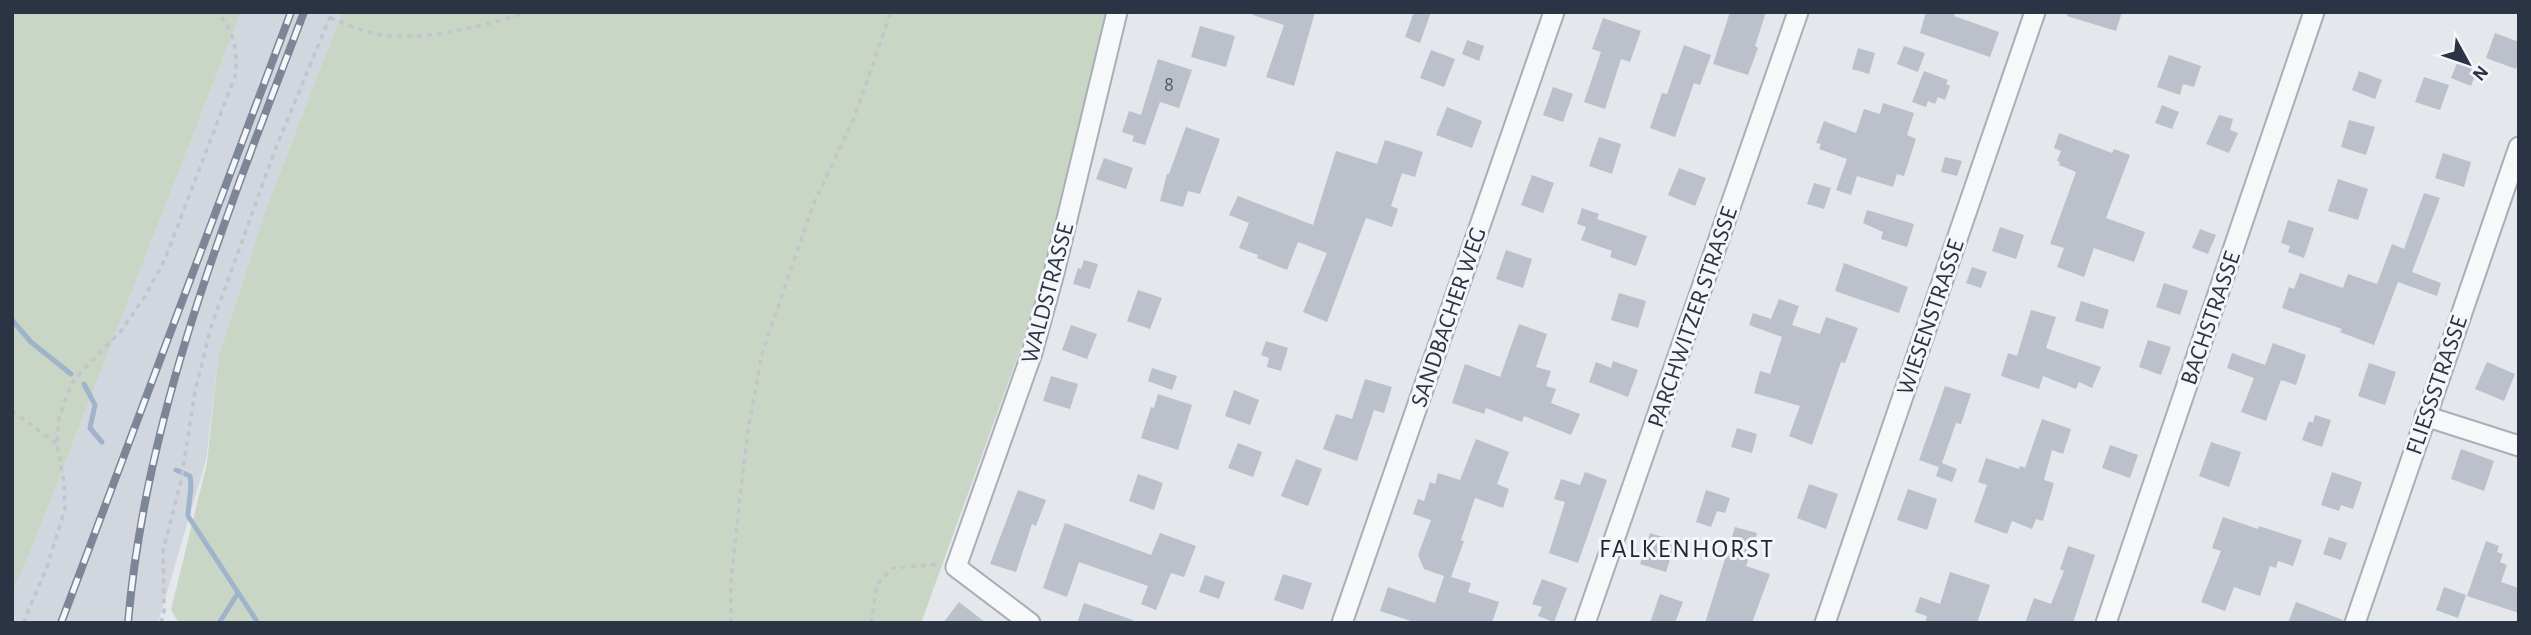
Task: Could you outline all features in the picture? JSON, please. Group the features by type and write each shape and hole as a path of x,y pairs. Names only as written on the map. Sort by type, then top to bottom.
{"street":[{"name":"WALDSTRASSE","path":"956,567 1032,353 1117,12"},
{"name":"SANDBACHER WEG","path":"1342,623 1554,12"},
{"name":"PARCHWITZER STRASSE","path":"1585,623 1798,12"},
{"name":"WIESENSTRASSE","path":"1825,623 2035,12"},
{"name":"BACHSTRASSE","path":"2106,623 2314,12"},
{"name":"FLIESSSTRASSE","path":"2355,623 2519,147"},
{"path":"2426,416 2519,446"},
{"path":"956,567 1030,623"}],"path":[{"path":"23,623 47,567 65,509 64,483 57,444 59,417 71,385 121,331 145,296 165,259 235,76 236,47 224,19 216,12"},
{"path":"160,623 163,611 163,551 182,476 195,391 211,327 275,150 332,12"},
{"path":"330,18 377,34 415,36 461,30 527,12"},
{"path":"731,623 731,582 740,496 748,430 762,354 813,205 854,118 891,12"},
{"path":"12,411 57,444"},
{"path":"871,623 877,584 893,568 941,564 956,567"}],"shaded area":[{"path":"241,12 342,12 264,214 218,359 206,460 158,623 12,623 12,593"}],"green space":[{"path":"12,12 241,12 12,593"},
{"path":"342,12 1106,12 1031,320 921,623 179,623 171,610 207,463 218,359 264,214"}],"building":[{"path":"1253,12 1315,12 1294,86 1266,77 1284,25 1253,15"},
{"path":"1414,12 1431,12 1420,43 1405,37"},
{"path":"1730,12 1766,12 1755,46 1758,48 1748,75 1713,64"},
{"path":"1926,12 1956,12 1954,16 1999,32 1990,57 1920,33"},
{"path":"2068,12 2122,12 2116,31 2067,16"},
{"path":"1603,18 1641,31 1630,62 1621,59 1605,109 1584,102 1601,52 1592,49"},
{"path":"1200,26 1235,36 1226,67 1191,57"},
{"path":"2495,33 2519,42 2516,69 2486,58"},
{"path":"1467,40 1484,46 1479,61 1462,54"},
{"path":"1684,45 1711,55 1700,85 1694,83 1675,137 1650,128 1662,93 1667,94"},
{"path":"1904,46 1925,53 1918,72 1897,64"},
{"path":"1858,48 1875,53 1869,74 1852,69"},
{"path":"1431,50 1455,59 1444,87 1420,78"},
{"path":"2169,55 2201,66 2194,87 2183,84 2180,95 2157,87"},
{"path":"1158,59 1192,70 1179,108 1160,102 1145,145 1132,141 1134,136 1122,132 1129,111 1141,115"},
{"path":"2457,63 2477,70 2471,86 2451,78"},
{"path":"1924,71 1948,80 1946,84 1950,86 1945,100 1938,97 1935,104 1928,101 1926,107 1912,102"},
{"path":"2359,71 2382,80 2375,99 2352,90"},
{"path":"2424,77 2449,85 2440,110 2415,102"},
{"path":"1553,87 1573,94 1563,122 1543,115"},
{"path":"1883,103 1914,113 1907,135 1916,139 1904,176 1897,174 1893,187 1857,176 1851,195 1836,190 1847,159 1819,149 1821,144 1816,143 1824,121 1856,133 1864,109 1880,114"},
{"path":"2162,105 2179,112 2172,129 2155,123"},
{"path":"1447,107 1482,121 1472,148 1436,135"},
{"path":"2219,115 2233,119 2230,130 2238,133 2229,153 2206,144"},
{"path":"2349,120 2375,127 2366,155 2341,147"},
{"path":"1186,127 1220,139 1200,194 1188,191 1183,207 1160,201 1167,174"},
{"path":"2059,133 2112,153 2114,149 2130,155 2106,218 2145,232 2134,262 2094,248 2084,277 2057,267 2064,248 2050,244 2076,172 2059,165 2060,162 2057,161 2061,151 2054,148"},
{"path":"1599,137 1621,144 1612,174 1589,166"},
{"path":"1385,140 1423,152 1415,177 1402,173 1391,206 1398,209 1392,227 1366,218 1327,322 1303,312 1327,253 1298,242 1287,270 1239,248 1249,223 1229,215 1238,196 1313,225 1336,151 1377,164"},
{"path":"2443,153 2471,162 2464,187 2435,178"},
{"path":"1945,157 1962,161 1957,176 1941,172"},
{"path":"1104,158 1133,168 1126,189 1096,179"},
{"path":"1679,168 1706,178 1695,206 1668,195"},
{"path":"1532,175 1554,183 1543,213 1521,205"},
{"path":"2338,179 2368,189 2358,220 2328,211"},
{"path":"1814,183 1831,188 1824,209 1807,204"},
{"path":"2424,193 2440,198 2412,272 2441,283 2437,296 2398,282 2374,345 2340,332 2342,329 2282,308 2289,287 2294,289 2300,273 2343,288 2348,274 2377,284 2392,244 2404,249"},
{"path":"1582,208 1599,214 1597,219 1647,236 1636,266 1610,257 1612,251 1581,240 1586,227 1577,224"},
{"path":"1867,210 1914,224 1907,247 1881,239 1883,232 1863,223"},
{"path":"2288,220 2314,228 2304,258 2288,252 2290,246 2281,243"},
{"path":"2000,227 2024,235 2016,259 1992,251"},
{"path":"2200,229 2216,235 2208,254 2192,248"},
{"path":"1506,250 1532,259 1523,288 1496,279"},
{"path":"1084,260 1098,264 1090,289 1073,284 1078,268 1081,269"},
{"path":"1844,263 1908,287 1899,313 1835,291"},
{"path":"1972,267 1987,272 1981,288 1966,283"},
{"path":"2164,283 2188,291 2180,315 2156,307"},
{"path":"1138,290 1162,298 1150,329 1127,321"},
{"path":"1619,293 1646,301 1638,328 1611,320"},
{"path":"1779,299 1799,306 1792,325 1820,334 1826,317 1858,328 1845,363 1841,362 1812,445 1789,436 1800,406 1754,393 1760,371 1770,374 1782,337 1749,325 1753,313 1771,319"},
{"path":"2081,301 2109,310 2103,329 2075,321"},
{"path":"2031,310 2056,317 2046,348 2101,367 2092,388 2079,382 2076,389 2043,376 2039,389 2001,376 2008,353 2017,356"},
{"path":"1519,324 1547,334 1536,367 1551,371 1546,386 1556,389 1551,403 1580,414 1571,435 1524,416 1522,422 1486,408 1484,414 1452,403 1465,364 1500,377"},
{"path":"1071,325 1097,334 1087,359 1062,350"},
{"path":"2148,340 2171,347 2161,375 2139,367"},
{"path":"1266,341 1288,348 1281,371 1267,367 1269,358 1261,355"},
{"path":"2273,343 2306,355 2296,385 2281,380 2266,421 2241,412 2254,378 2227,368 2232,353 2265,365"},
{"path":"1613,361 1638,370 1628,397 1589,382 1596,362 1611,368"},
{"path":"2487,362 2515,374 2504,401 2475,389"},
{"path":"2369,363 2396,372 2385,405 2358,396"},
{"path":"1152,368 1177,376 1172,390 1148,381"},
{"path":"1051,376 1078,384 1070,409 1043,401"},
{"path":"1365,379 1392,387 1384,413 1374,410 1357,461 1323,449 1336,414 1352,419"},
{"path":"1945,386 1971,394 1961,424 1956,423 1942,463 1957,469 1952,482 1936,476 1939,467 1919,460"},
{"path":"1234,390 1259,400 1250,425 1225,416"},
{"path":"1158,394 1192,405 1178,450 1141,438"},
{"path":"2315,415 2331,420 2322,447 2302,440 2309,421 2313,423"},
{"path":"2042,419 2071,429 2063,454 2052,450 2044,480 2054,483 2043,521 2036,519 2032,529 2012,521 2007,534 1974,522 1987,485 1978,482 1986,458 2019,469 2020,466 2025,468"},
{"path":"1737,428 1757,434 1752,453 1731,447"},
{"path":"1476,439 1509,452 1497,484 1509,489 1503,508 1475,498 1451,577 1471,583 1468,592 1499,602 1492,623 1417,623 1380,611 1388,587 1435,603 1444,576 1424,569 1418,555 1431,520 1413,514 1418,499 1424,501 1430,482 1435,484 1438,473 1460,480"},
{"path":"2211,442 2241,452 2229,487 2199,476"},
{"path":"1238,443 1262,452 1253,477 1228,468"},
{"path":"2110,445 2138,455 2130,478 2102,468"},
{"path":"2461,449 2494,461 2484,491 2451,479"},
{"path":"1296,459 1322,469 1308,506 1281,496"},
{"path":"1585,472 1607,480 1578,563 1549,553 1565,502 1554,499 1561,479 1580,485"},
{"path":"2332,472 2362,482 2353,509 2341,505 2339,511 2321,505"},
{"path":"1138,474 1163,483 1154,510 1129,501"},
{"path":"1809,484 1838,494 1826,529 1797,518"},
{"path":"1908,489 1937,499 1927,530 1897,520"},
{"path":"1018,490 1046,500 1036,526 1032,524 1016,572 990,564"},
{"path":"1706,490 1730,498 1725,513 1717,511 1711,527 1696,522"},
{"path":"2223,517 2302,540 2293,566 2278,561 2276,568 2270,566 2260,596 2234,587 2225,611 2201,602 2221,551 2212,548"},
{"path":"1065,523 1151,555 1160,533 1196,546 1184,577 1171,573 1156,610 1141,604 1148,586 1079,562 1067,597 1043,588"},
{"path":"1735,527 1757,533 1746,566 1770,574 1752,623 1705,623"},
{"path":"1650,533 1676,541 1666,572 1640,564"},
{"path":"2329,537 2347,543 2341,560 2323,554"},
{"path":"2486,541 2499,546 2497,552 2503,554 2500,562 2507,565 2501,582 2519,588 2519,613 2467,596"},
{"path":"2068,546 2095,555 2073,623 2025,623 2034,598 2051,604 2064,571 2060,569"},
{"path":"1950,572 1990,585 1977,623 1925,623 1927,616 1915,612 1920,597 1940,604"},
{"path":"1283,574 1312,583 1303,610 1274,600"},
{"path":"1205,575 1225,582 1219,599 1199,592"},
{"path":"1542,579 1567,588 1554,622 1538,616 1542,607 1532,604"},
{"path":"2444,587 2466,595 2458,618 2436,610"},
{"path":"1660,594 1683,602 1675,623 1650,623"},
{"path":"959,602 986,623 943,623"},
{"path":"2296,602 2343,620 2343,623 2288,623"},
{"path":"1084,603 1133,620 1133,623 1077,623"}],"waterway":[{"path":"12,320 31,342 71,374"},
{"path":"84,384 95,405 90,428 102,442"},
{"path":"176,470 190,476 188,516 258,623"},
{"path":"219,623 238,593"}],"railway":[{"path":"61,623 291,12"},
{"path":"128,623 138,544 172,388 220,236 304,12"}],"district":[{"name":"FALKENHORST","path":"1687,548"}]}
